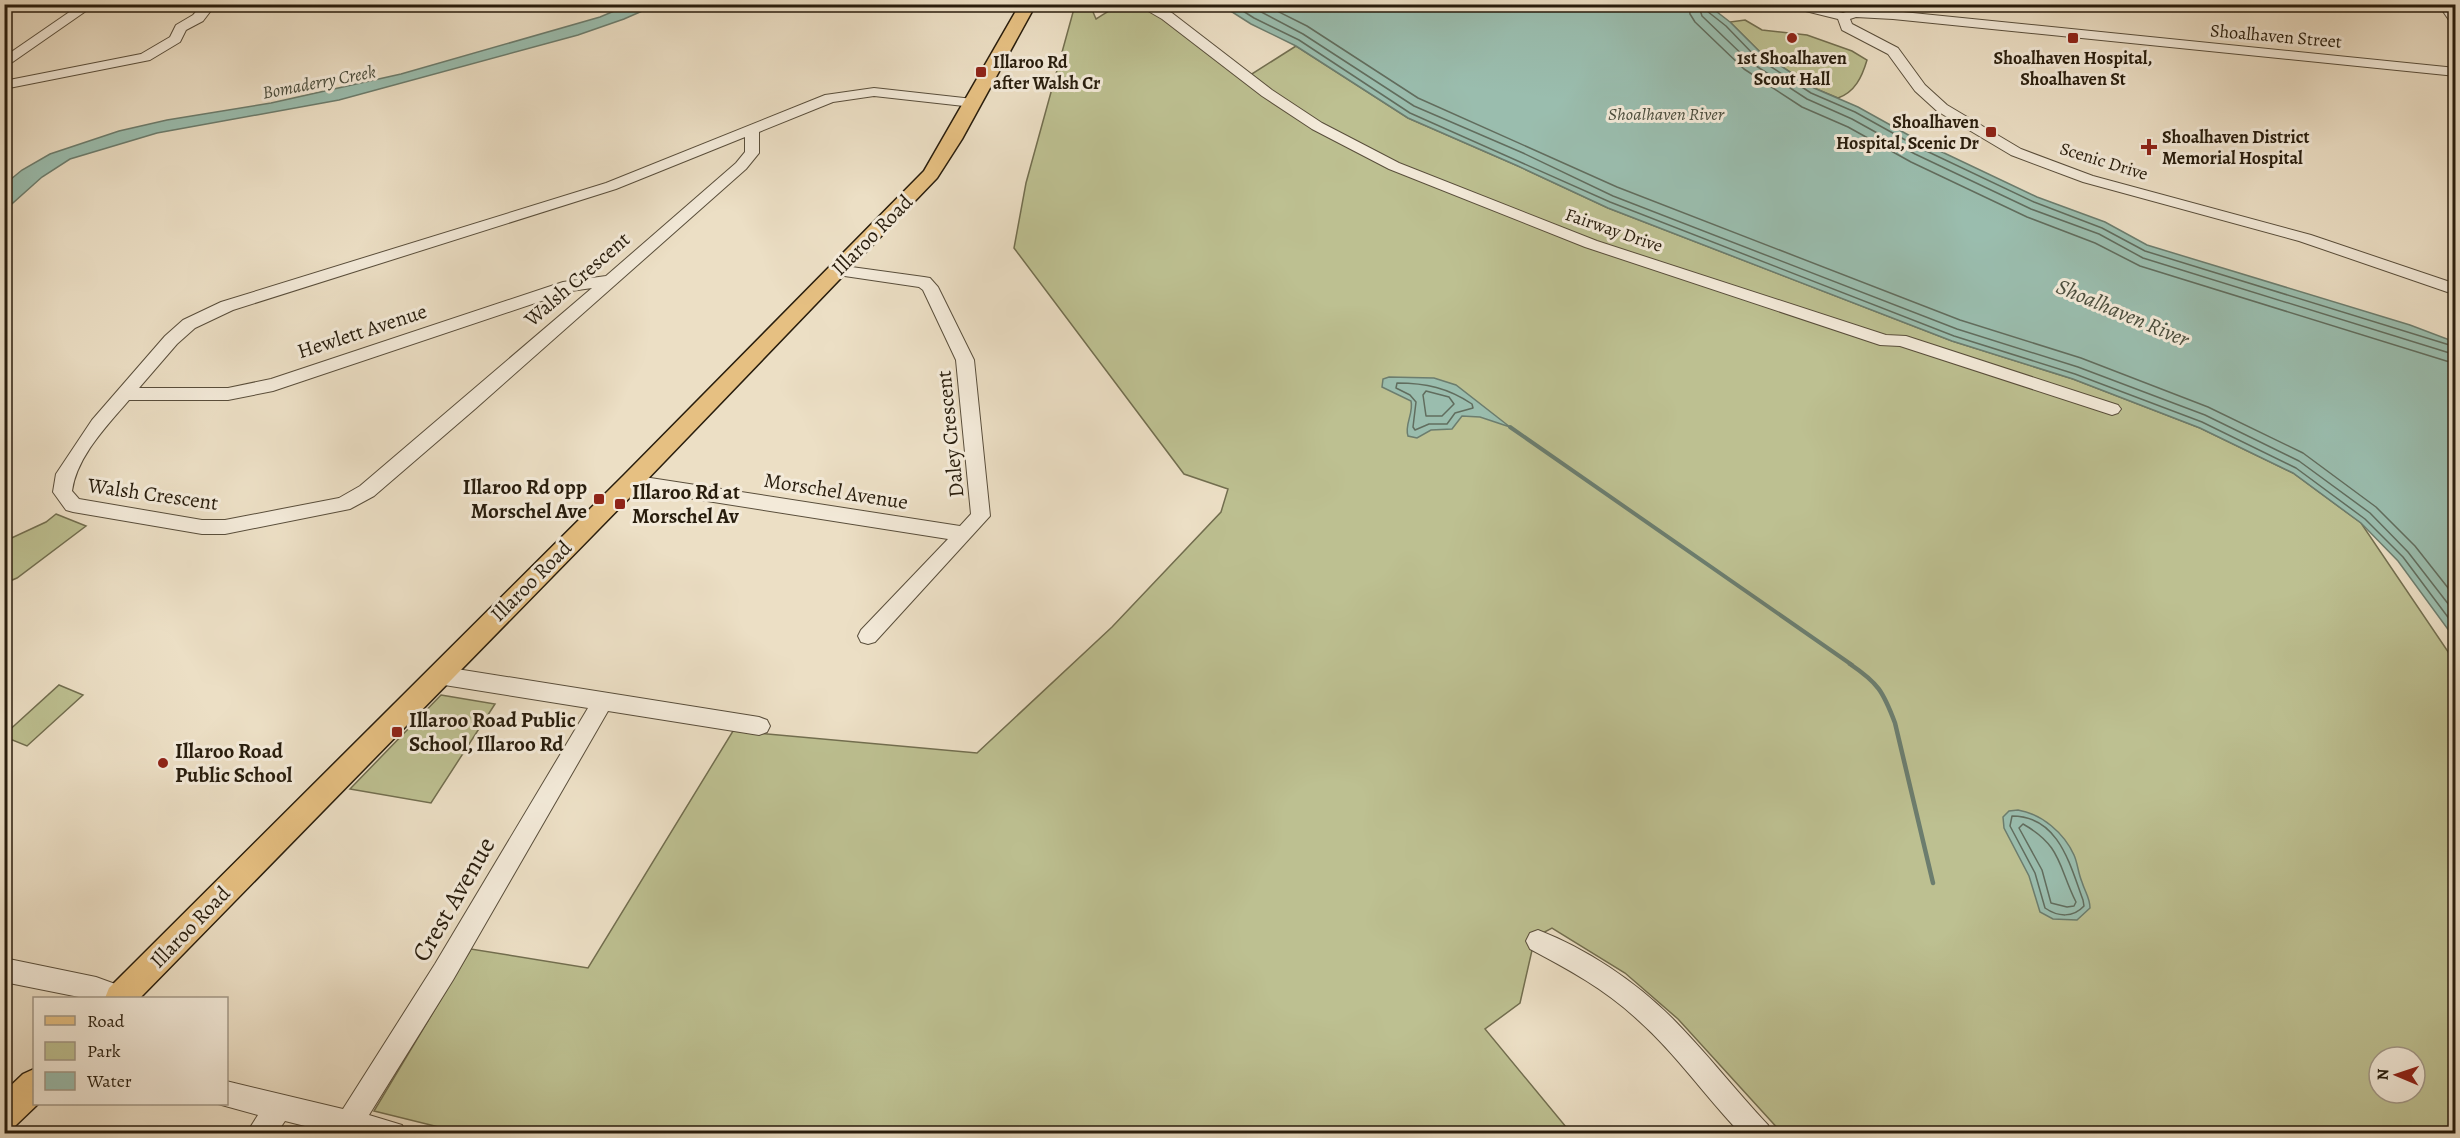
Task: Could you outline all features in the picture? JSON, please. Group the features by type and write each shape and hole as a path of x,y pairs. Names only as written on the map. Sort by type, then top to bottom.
{"main road":[{"name":"Illaroo Road","path":"122,997 631,482 931,174 1028,4"},
{"path":"4,1115 33,1086"}],"street":[{"path":"4,64 90,4"},
{"path":"4,85 146,57 175,39 181,28 198,18 210,4"},
{"name":"Fairway Drive","path":"1142,4 1167,16 1267,93 1317,126 1394,166 1591,244 1841,327 1886,341 1900,340 2112,409"},
{"path":"1783,4 1844,17"},
{"path":"1941,4 1945,20"},
{"path":"2444,4 2456,20"},
{"name":"Shoalhaven Street","path":"1844,17 1855,13 1945,20 2456,72"},
{"name":"Scenic Drive","path":"1844,17 1847,27 1884,45 1898,56 1920,88 1942,108 2016,152 2088,179 2305,238 2456,290"},
{"name":"Walsh Crescent","path":"752,130 752,153 741,166 469,405 367,491 343,504 225,527 202,528 74,505 62,492 65,474 98,424 171,340 189,324 227,306 610,186 830,98 844,94 874,92 973,102"},
{"name":"Daley Crescent","path":"837,270 924,282 930,287 965,360 981,516 868,636"},
{"name":"Hewlett Avenue","path":"125,394 228,394 273,385 569,286 608,281"},
{"name":"Morschel Avenue","path":"631,482 964,534"},
{"path":"438,675 759,726"},
{"name":"Crest Avenue","path":"349,1123 444,972 602,702"},
{"path":"1538,941 1581,963 1630,997 1670,1035 1759,1134"},
{"path":"4,970 96,988 116,997"},
{"path":"228,1095 393,1134"},
{"path":"259,1134 280,1107"}],"green space":[{"path":"1075,5 1090,5 1096,19 1111,9 1121,6 1136,7 1152,12 1186,32 1244,79 1296,46 1408,118 1608,208 1952,341 2073,379 2200,428 2293,473 2361,523 2455,662 2455,1133 1782,1133 1678,1019 1625,973 1552,928 1535,937 1520,1003 1485,1029 1571,1133 467,1134 374,1111 471,949 588,968 733,731 977,753 1112,627 1221,512 1228,489 1184,474 1014,248 1026,183"},
{"path":"1745,20 1762,30 1807,35 1852,51 1867,60 1860,78 1849,92 1838,98 1814,88 1760,52 1730,22"},
{"path":"56,514 86,526 17,578 5,583 5,541 46,522"},
{"path":"59,685 83,695 27,746 5,737 5,734"},
{"path":"441,695 495,704 431,803 350,789"}],"water":[{"path":"631,4 656,5 578,35 339,100 157,133 70,159 42,177 5,210 5,184 22,170 50,154 119,131 167,120 271,103 401,74 600,17"},
{"name":"Shoalhaven River","path":"1221,5 1708,5 1730,22 1760,52 1814,88 1858,107 1921,142 2037,197 2105,222 2147,245 2410,325 2455,342 2455,639 2398,561 2361,523 2293,473 2200,428 2073,379 1952,341 1608,208 1408,118 1296,46 1251,24"},
{"path":"1389,377 1434,378 1456,385 1510,427 1480,417 1462,416 1452,429 1431,430 1417,438 1408,436 1411,401 1382,387 1383,379"},
{"path":"2018,810 2044,820 2070,847 2090,904 2090,908 2077,920 2053,919 2040,912 2029,876 2004,828 2003,817 2009,811"}],"waterway":[{"path":"1510,427 1852,665"},
{"path":"1850,664 1878,689 1895,723 1933,883"}],"place":[{"name":"1st Shoalhaven Scout Hall","path":"1792,38"},
{"name":"Shoalhaven Hospital, Shoalhaven St","path":"2073,38"},
{"name":"Illaroo Rd after Walsh Cr","path":"981,72"},
{"name":"Shoalhaven Hospital, Scenic Dr","path":"1991,132"},
{"name":"Shoalhaven District Memorial Hospital","path":"2149,147"},
{"name":"Illaroo Rd opp Morschel Ave","path":"599,499"},
{"name":"Illaroo Rd at Morschel Av","path":"620,504"},
{"name":"Illaroo Road Public School, Illaroo Rd","path":"397,732"},
{"name":"Illaroo Road Public School","path":"163,763"}],"water label":[{"name":"Bomaderry Creek","path":"319,82"}]}
